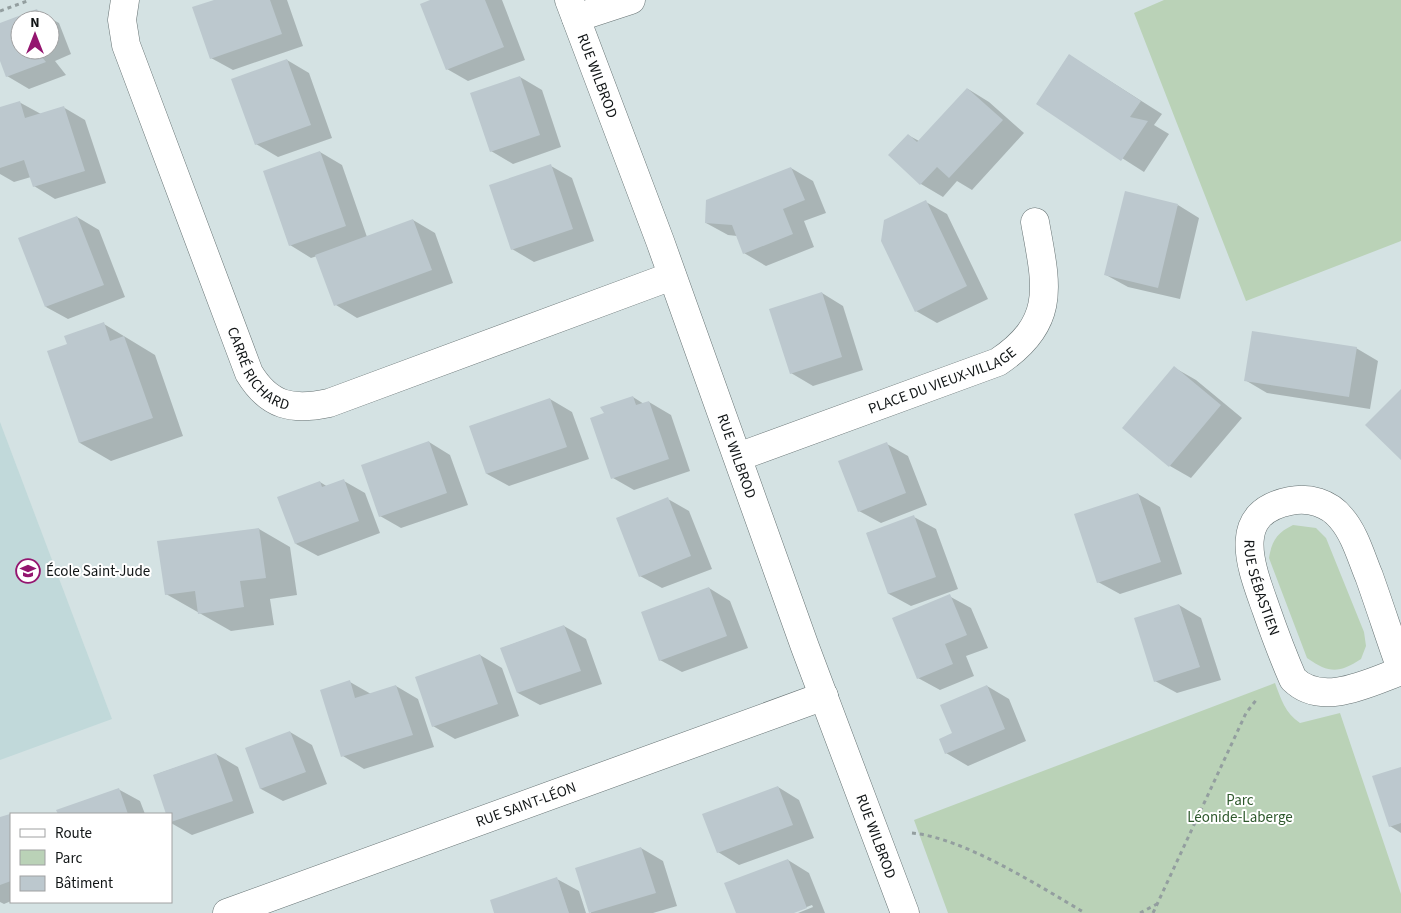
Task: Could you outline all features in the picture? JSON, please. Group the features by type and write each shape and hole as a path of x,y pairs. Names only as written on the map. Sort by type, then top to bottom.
{"street":[{"name":"CARRÉ RICHARD","path":"124,0 122,20 126,45 249,373 257,387 269,398 286,405 311,407 329,403 672,276"},
{"path":"572,9 631,0"},
{"name":"RUE WILBROD","path":"572,9 672,276 824,696 905,913"},
{"name":"PLACE DU VIEUX-VILLAGE","path":"738,457 998,362 1015,351 1026,339 1043,308 1044,273 1035,222"},
{"name":"RUE SÉBASTIEN","path":"1292,500 1320,503 1332,508 1343,520 1360,552 1401,670 1337,692 1321,692 1301,687 1293,679 1250,564 1249,537 1258,518 1279,504 1292,500"},
{"name":"RUE SAINT-LÉON","path":"227,913 824,696"}],"path":[{"path":"0,11 30,0"},
{"path":"1153,913 1246,713 1257,699"},
{"path":"912,833 925,834 957,844 1084,913"},
{"path":"1140,913 1157,904"}],"shaded area":[{"name":"École Saint-Jude","path":"0,422 112,719 0,760"}],"green space":[{"path":"1164,0 1401,0 1401,241 1246,301 1134,13"},
{"path":"1293,525 1316,528 1326,538 1364,632 1366,646 1361,659 1347,667 1334,670 1328,669 1307,658 1269,558 1276,538"},
{"name":"Parc Léonide-Laberge","path":"1275,683 1287,710 1300,723 1340,713 1401,894 1401,913 948,913 914,820"}],"building":[{"path":"214,0 270,0 282,34 210,59 192,7"},
{"path":"430,0 485,0 504,47 446,70 420,4"},
{"path":"10,19 10,60 44,60 46,62 6,77 0,61 0,23"},
{"path":"1069,54 1141,101 1130,117 1148,121 1121,161 1036,104"},
{"path":"287,59 311,125 255,145 231,79"},
{"path":"520,76 540,135 490,152 470,93"},
{"path":"967,88 1003,120 949,178 937,167 920,185 888,155 908,134 917,142"},
{"path":"20,101 25,118 64,106 85,171 33,187 24,160 0,168 0,107"},
{"path":"320,151 346,226 289,246 263,171"},
{"path":"551,164 573,229 511,250 489,185"},
{"path":"791,167 805,200 783,209 793,234 743,254 732,225 705,223 706,200"},
{"path":"1125,191 1178,204 1158,288 1104,275"},
{"path":"926,200 967,286 915,312 881,241 884,220"},
{"path":"77,216 104,285 45,307 18,238"},
{"path":"413,219 432,270 334,306 315,255"},
{"path":"822,292 842,357 790,374 769,309"},
{"path":"104,322 110,341 124,336 153,418 79,443 47,351 67,344 64,336"},
{"path":"1252,331 1357,347 1349,397 1244,381"},
{"path":"1174,366 1221,405 1169,467 1122,428"},
{"path":"1401,389 1401,460 1365,425"},
{"path":"633,396 636,405 649,401 669,459 611,479 590,418 604,413 600,407"},
{"path":"550,398 567,447 486,474 469,426"},
{"path":"429,441 447,493 379,517 361,465"},
{"path":"887,442 906,493 858,512 838,461"},
{"path":"344,479 359,521 295,544 277,497 320,481 322,487"},
{"path":"1138,493 1161,562 1097,583 1074,514"},
{"path":"668,497 691,556 639,577 616,518"},
{"path":"914,515 936,577 888,594 866,533"},
{"path":"259,528 266,578 240,581 244,607 198,614 195,591 165,595 157,541"},
{"path":"709,587 727,636 659,661 641,612"},
{"path":"950,594 967,635 945,644 953,664 917,679 892,618"},
{"path":"1179,604 1200,667 1154,682 1134,618"},
{"path":"564,625 581,671 517,693 500,648"},
{"path":"480,654 498,704 432,727 415,677"},
{"path":"350,680 355,698 396,685 413,735 341,757 320,690"},
{"path":"987,685 1005,729 945,754 939,739 952,733 940,705"},
{"path":"290,731 306,772 260,789 245,748"},
{"path":"216,753 233,801 172,822 172,813 166,813 153,775"},
{"path":"1401,767 1401,823 1389,827 1372,776"},
{"path":"778,786 793,825 717,853 702,814"},
{"path":"119,788 128,813 58,813 56,810"},
{"path":"10,814 10,881 0,885 0,817"},
{"path":"641,847 656,893 589,913 575,868"},
{"path":"788,859 807,908 794,913 736,913 724,883"},
{"path":"557,877 569,913 494,913 490,900"}],"place":[{"name":"École Saint-Jude","path":"28,571"}]}
